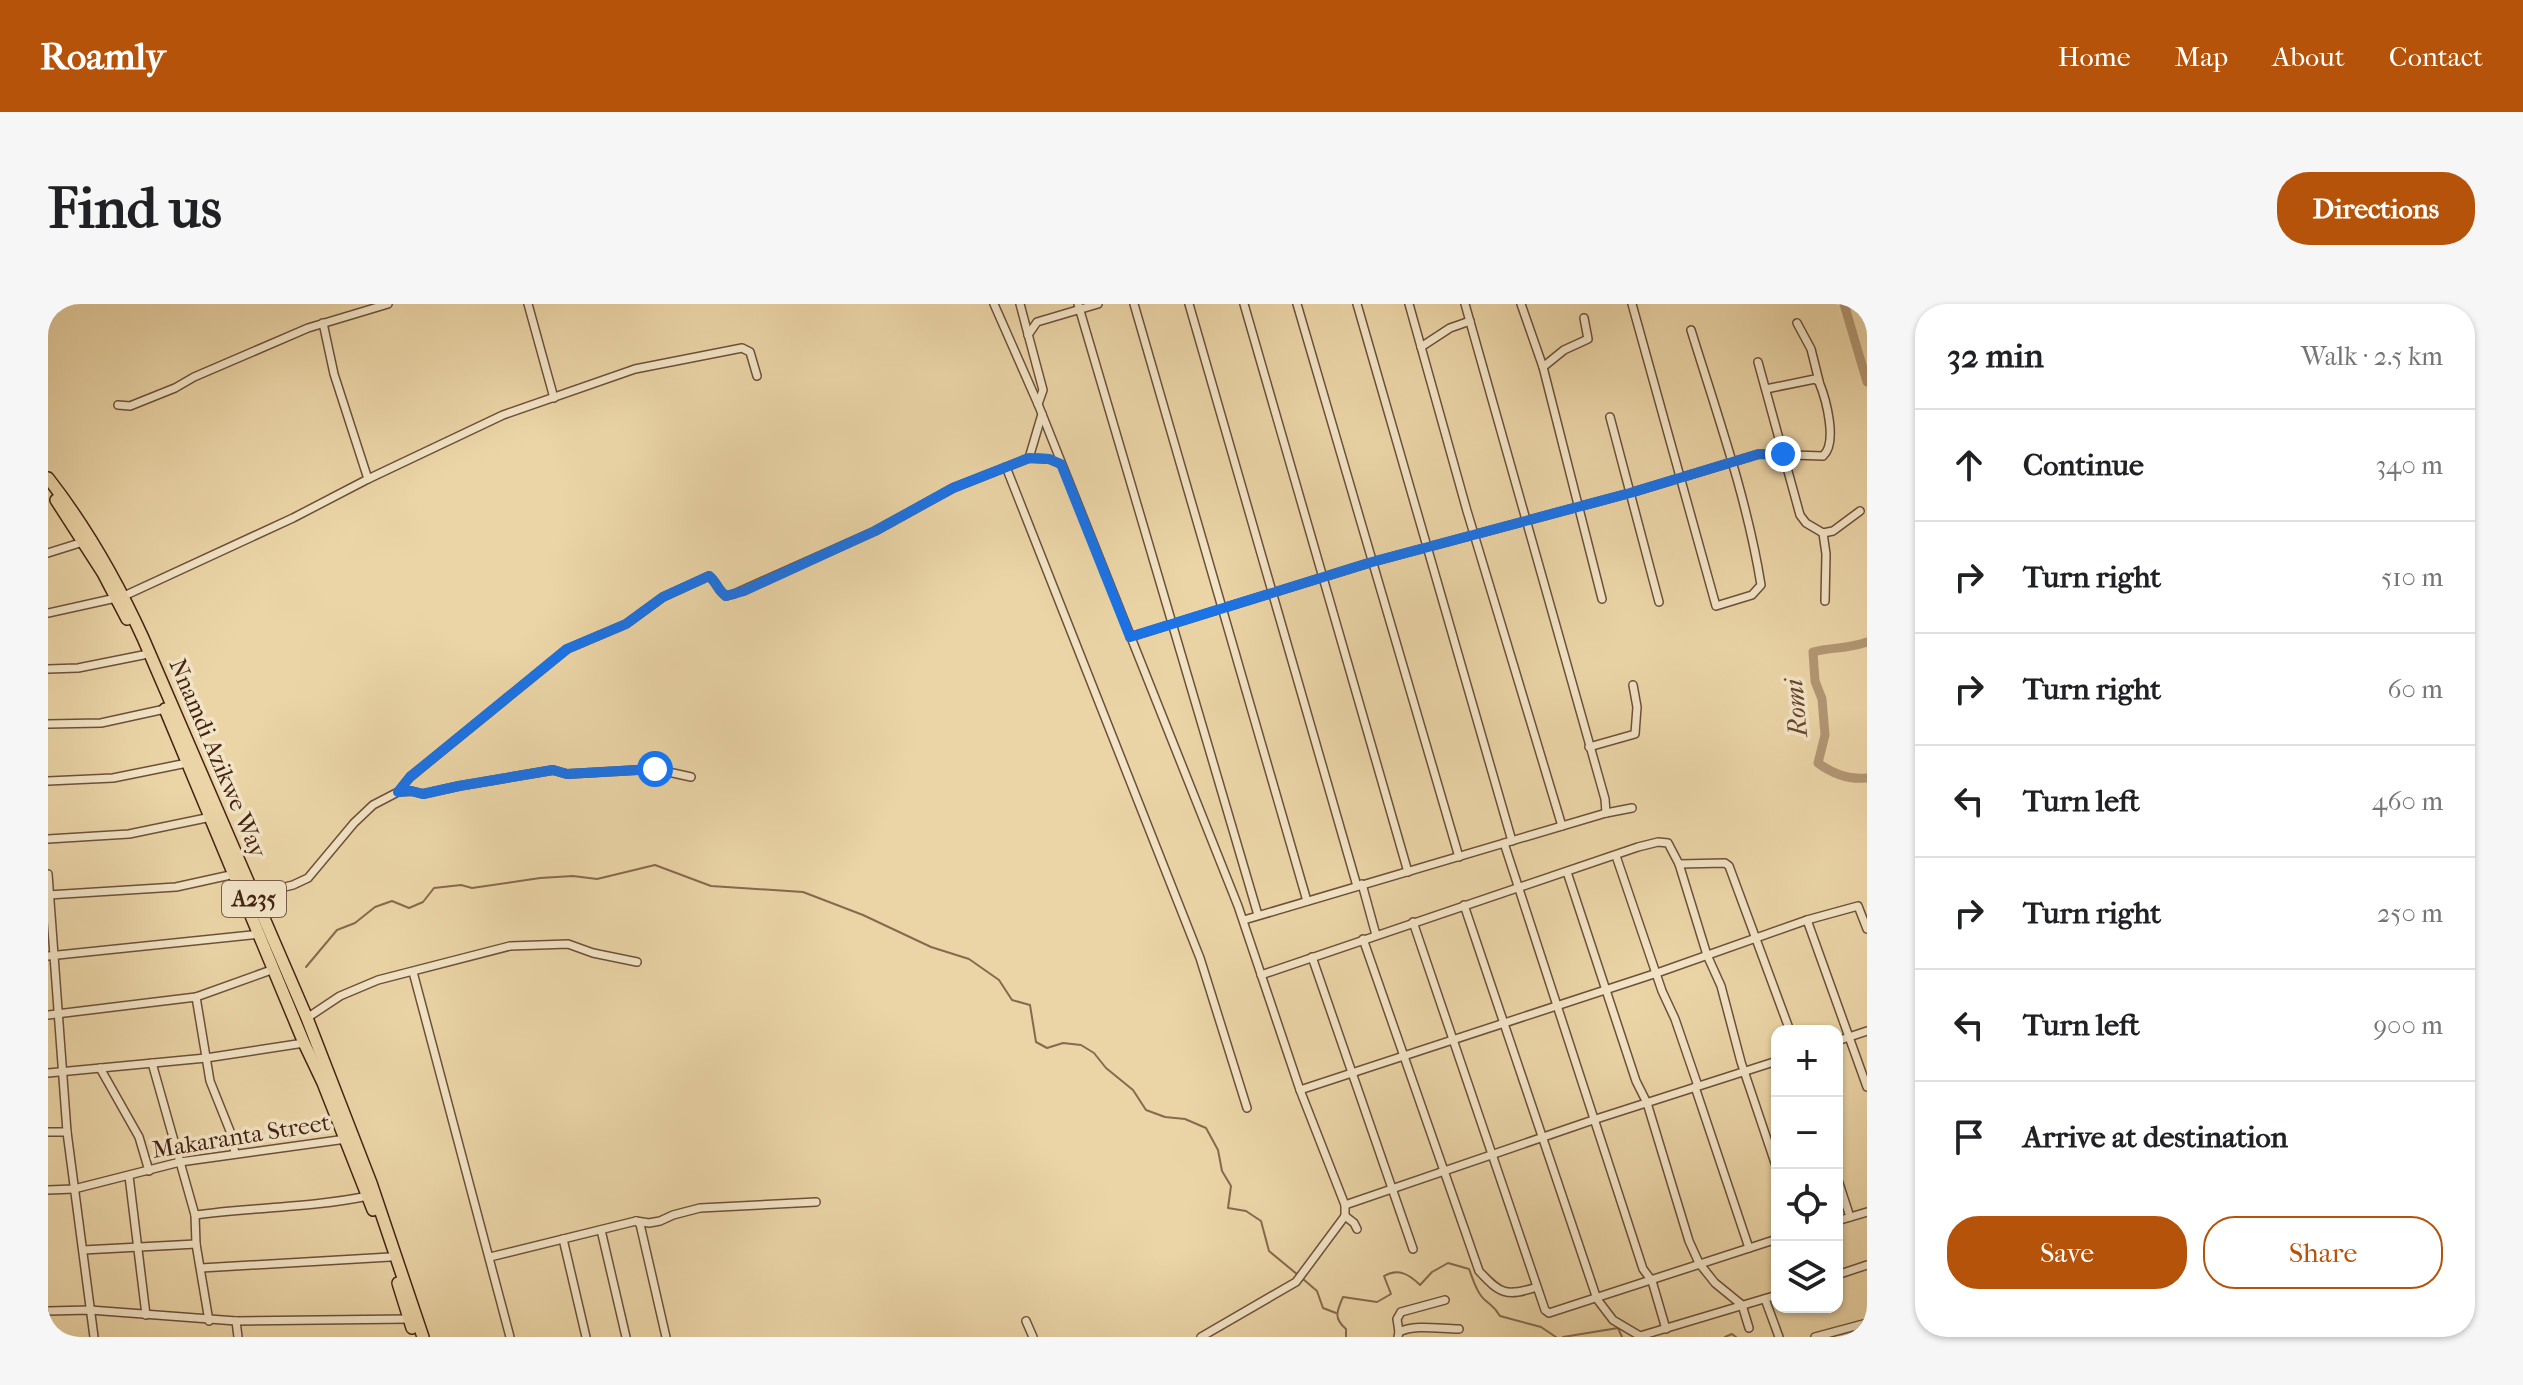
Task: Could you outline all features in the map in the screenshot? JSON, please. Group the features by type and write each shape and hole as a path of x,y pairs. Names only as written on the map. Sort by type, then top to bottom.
{"highway":[{"name":"Nnamdi Azikwe Way","path":"48,478 92,539 120,597 307,1018 380,1208 423,1337"},
{"name":"Nnamdi Azikwe Way","path":"48,491 120,597 346,1139 390,1257 415,1337"}],"street":[{"path":"48,311 58,304"},
{"path":"118,405 130,406 323,323 388,304"},
{"path":"528,304 554,398"},
{"path":"994,304 1038,404 1244,920 1300,1090 1345,1205 1345,1216 1299,1279 1201,1337"},
{"path":"1020,304 1043,390 1038,404"},
{"path":"1028,335 1037,322 1078,306 1098,304"},
{"path":"1134,304 1307,901"},
{"path":"1189,304 1376,935"},
{"path":"1244,304 1408,872"},
{"path":"1297,304 1459,857"},
{"path":"1357,304 1508,842 1517,888 1643,1269 1652,1281 1666,1329"},
{"path":"1409,304 1467,511 1562,826"},
{"path":"1465,304 1605,799 1606,813"},
{"path":"1521,304 1543,367 1602,599"},
{"path":"1632,304 1716,606 1752,595 1761,585 1759,565 1733,463 1691,330"},
{"path":"1078,306 1258,915"},
{"path":"1023,316 1037,322"},
{"path":"1543,367 1564,350 1588,339 1584,318"},
{"path":"1421,347 1450,328 1470,321"},
{"path":"323,323 334,374 368,479"},
{"path":"1130,637 1372,562 1577,508 1759,454 1823,456 1830,447 1829,417 1811,349 1797,323"},
{"path":"48,613 120,597 293,518 503,415 635,369 742,348 750,352 757,376"},
{"path":"1758,362 1800,515 1806,523 1823,533"},
{"path":"1766,389 1815,379 1819,382"},
{"path":"1029,458 1042,414"},
{"path":"1610,417 1659,602"},
{"path":"398,792 410,777 567,649 626,624 663,597 703,577 714,579 719,592 726,596 744,591 875,531 953,488 1029,458 1049,459 1061,464"},
{"path":"1006,467 1200,958 1247,1108"},
{"path":"1823,533 1842,525 1860,511"},
{"path":"1823,533 1825,601"},
{"path":"48,553 83,542"},
{"path":"48,669 78,668 143,655"},
{"path":"1589,747 1635,734 1637,707 1633,685"},
{"path":"48,724 101,723 165,709"},
{"path":"48,781 113,778 187,763"},
{"path":"252,895 308,878 354,823 373,805 398,792 423,794 553,770 567,774 655,769 691,777"},
{"path":"1244,920 1553,828 1632,808"},
{"path":"1553,828 1557,821 1557,809"},
{"path":"48,839 129,834 211,817"},
{"path":"1261,975 1658,842 1668,843 1679,864 1707,955 1721,986 1771,1150"},
{"path":"1616,856 1749,1248"},
{"path":"1679,864 1725,863 1729,866 1788,1025"},
{"path":"1567,872 1636,1081 1647,1103 1689,1241 1699,1263 1715,1283 1742,1305 1749,1328"},
{"path":"48,874 67,1132 94,1337"},
{"path":"49,895 176,887 235,874"},
{"path":"1464,905 1597,1299 1613,1320 1640,1336 1771,1297"},
{"path":"1300,1090 1657,973 1807,920 1858,906 1867,929"},
{"path":"1807,920 1867,1087"},
{"path":"1413,922 1537,1287 1549,1313 1771,1241"},
{"path":"52,956 260,934"},
{"path":"1363,939 1479,1271 1498,1291 1511,1293 1537,1287"},
{"path":"307,1018 340,996 378,980 510,946 568,944 637,962"},
{"path":"1312,957 1413,1249"},
{"path":"48,1015 196,997 274,969"},
{"path":"413,972 510,1337"},
{"path":"196,997 210,1081 232,1136 235,1154"},
{"path":"1843,1039 1867,1031"},
{"path":"48,1073 206,1058 304,1043"},
{"path":"152,1063 195,1215 196,1244 209,1321"},
{"path":"1345,1205 1771,1063"},
{"path":"100,1068 139,1137 149,1171"},
{"path":"48,1132 67,1132"},
{"name":"Makaranta Street","path":"48,1190 74,1189 180,1162 346,1139"},
{"path":"129,1176 146,1315"},
{"path":"1843,1195 1850,1217"},
{"path":"195,1215 329,1204 368,1196"},
{"path":"490,1257 636,1221 660,1221 700,1208 816,1202"},
{"path":"1843,1219 1867,1212"},
{"path":"1345,1216 1357,1229"},
{"path":"636,1221 640,1224 666,1337"},
{"path":"601,1230 626,1337"},
{"path":"563,1239 586,1337"},
{"path":"83,1250 196,1244"},
{"path":"201,1268 390,1257"},
{"path":"1843,1273 1867,1265"},
{"path":"1765,1299 1779,1337"},
{"path":"1445,1300 1401,1312 1397,1319 1398,1334 1412,1328 1459,1329"},
{"path":"48,1311 90,1310 209,1321 410,1319"},
{"path":"236,1321 238,1337"},
{"path":"1026,1321 1033,1337"},
{"path":"1815,1337 1867,1323"}],"waterway":[{"name":"Romi","path":"1844,304 1867,382"},
{"name":"Romi","path":"1867,642 1813,652 1825,735 1818,763 1841,775 1867,778"},
{"path":"306,967 337,930 355,923 375,907 392,901 409,908 423,902 434,888 461,885 472,888 573,876 597,879 655,865 711,886 803,892 863,915 931,947 969,959 999,980 1012,1000 1030,1005 1036,1042 1047,1048 1063,1043 1081,1045 1094,1053 1106,1068 1133,1090 1146,1110 1165,1117 1185,1119 1206,1128 1231,1186 1228,1208 1246,1211 1261,1221 1269,1251 1298,1275"},
{"path":"1346,1337 1346,1329 1337,1314 1343,1297 1377,1302 1391,1294 1384,1276 1403,1273 1420,1285 1432,1272 1448,1263 1469,1269 1480,1294 1500,1316 1541,1327 1556,1337"},
{"path":"1303,1279 1317,1291 1323,1308 1336,1313"},
{"path":"1563,1337 1618,1328 1622,1337"},
{"path":"1725,1337 1732,1334 1736,1337"}],"route":[{"path":"655,769 567,774 553,770 423,794 398,792 410,777 567,649 626,624 663,597 709,576 714,579 719,592 726,596 744,591 875,531 953,488 1029,458 1039,457 1061,464 1130,637 1372,562 1630,493 1759,454 1783,454"}]}
